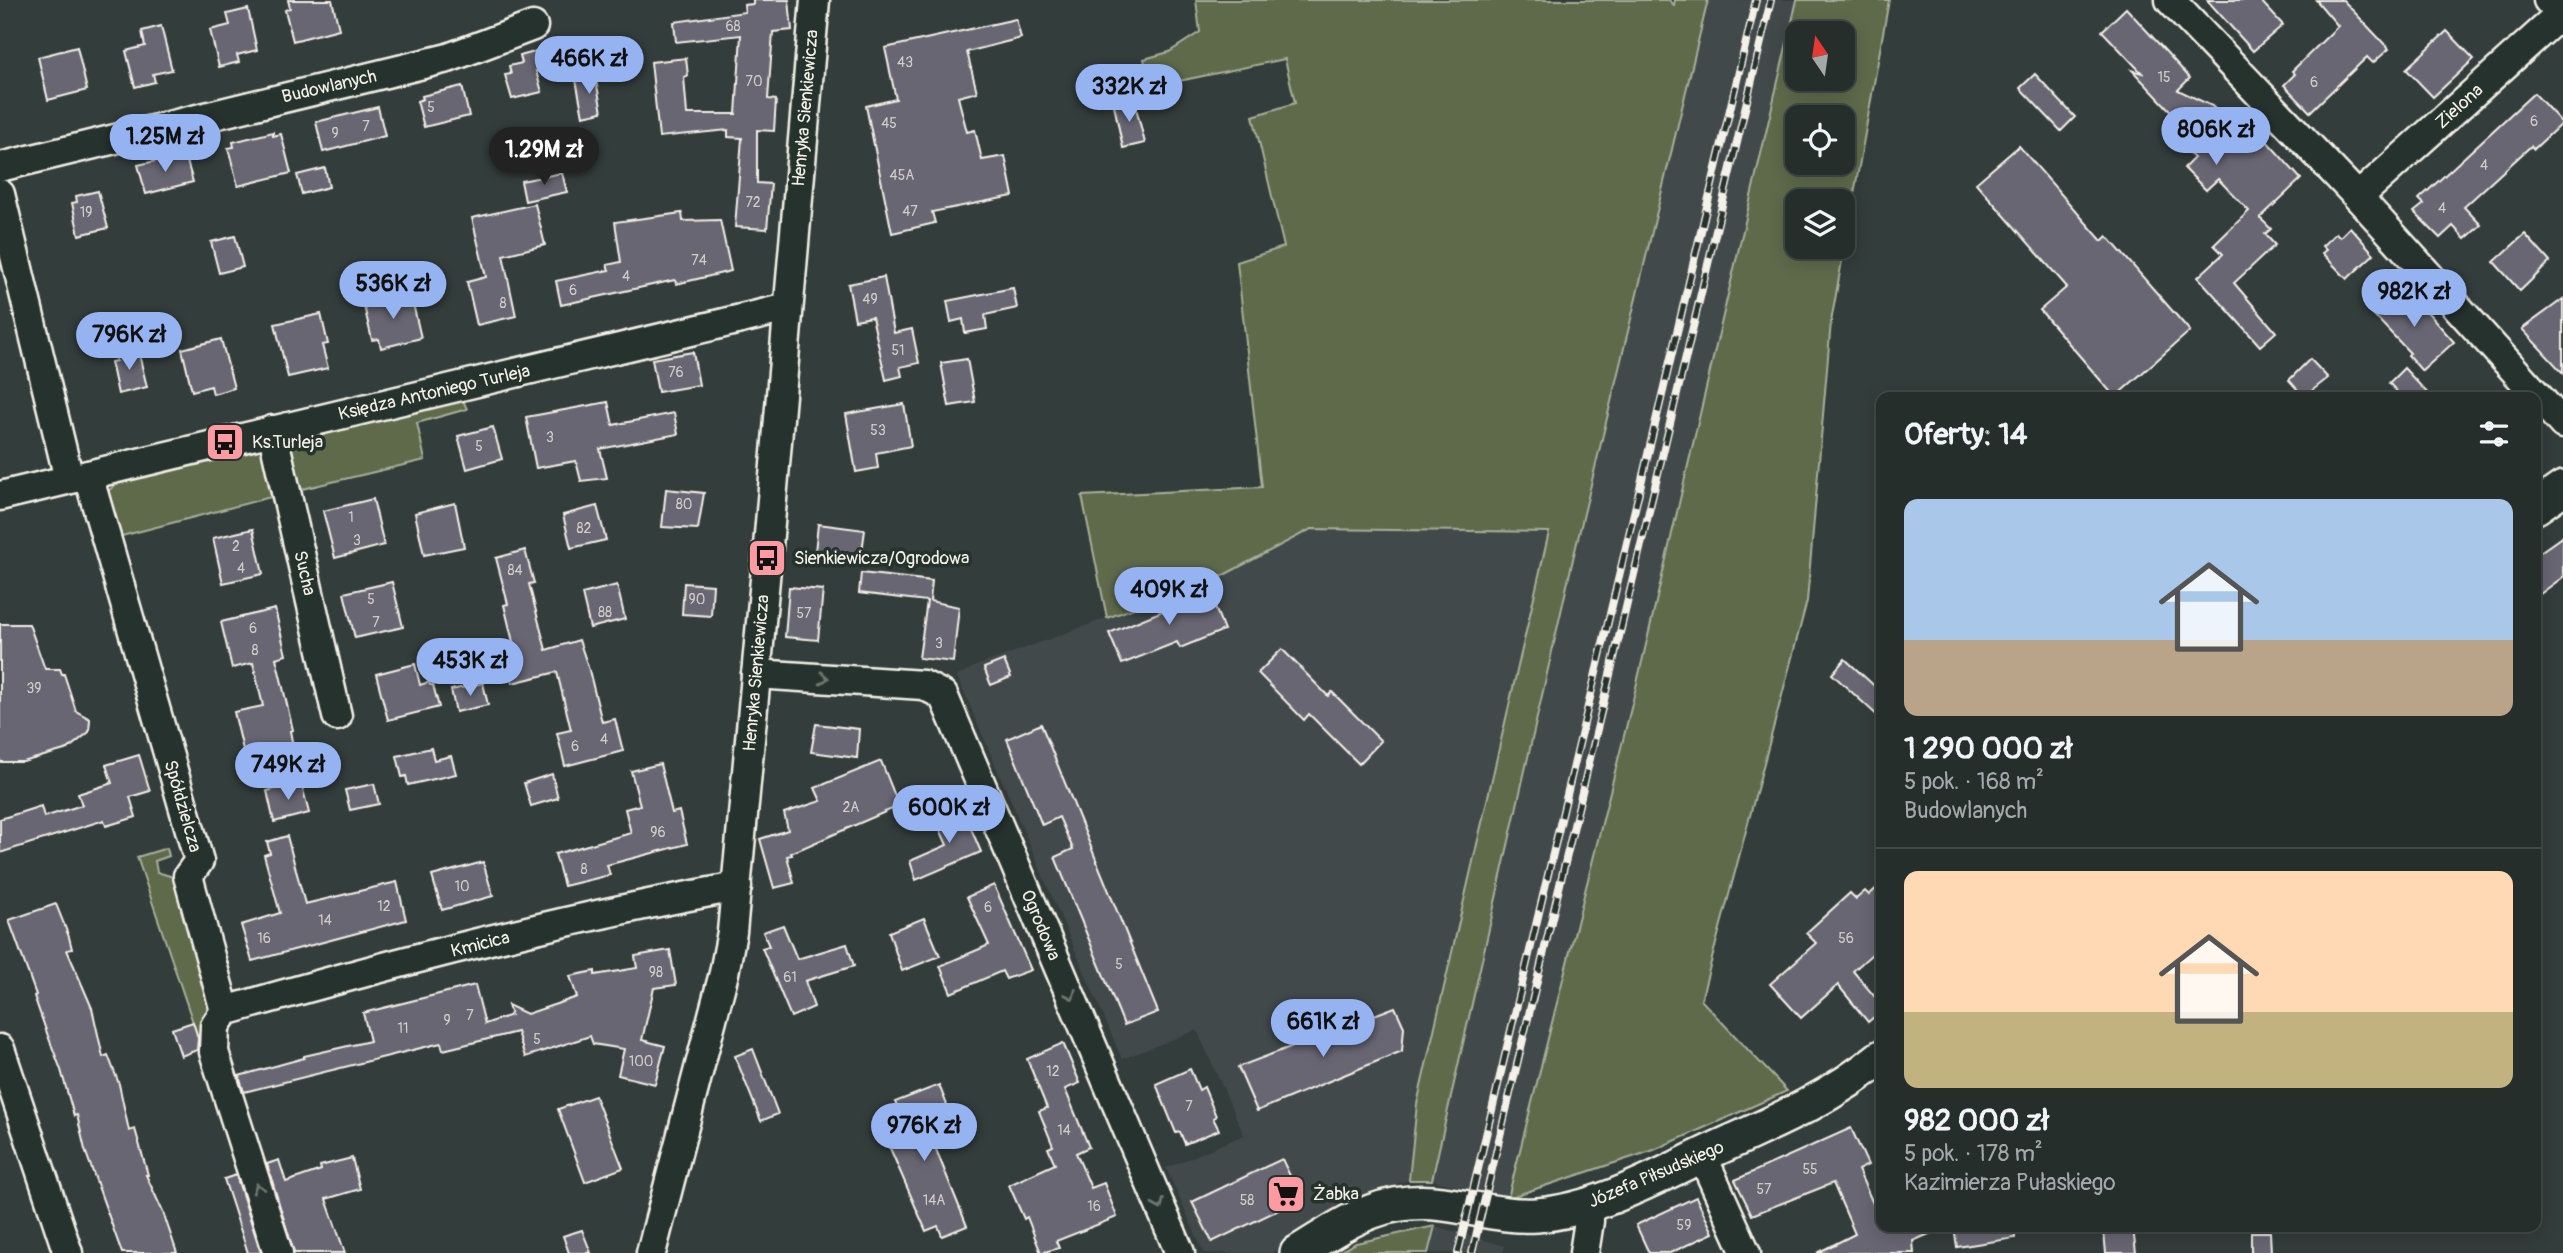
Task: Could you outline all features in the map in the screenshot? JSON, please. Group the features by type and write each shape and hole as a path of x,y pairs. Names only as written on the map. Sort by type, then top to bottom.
{"street":[{"name":"Henryka Sienkiewicza","path":"651,1253 732,932 815,0"},
{"path":"2170,0 2358,197 2534,392"},
{"name":"Zielona","path":"2358,197 2557,8"},
{"name":"Budowlanych","path":"0,167 448,58 533,26"},
{"path":"0,194 79,477"},
{"name":"Księdza Antoniego Turleja","path":"0,496 787,308"},
{"path":"2541,400 2563,424"},
{"name":"Sucha","path":"272,430 337,716"},
{"name":"Spółdzielcza","path":"79,477 199,861 187,876 225,1011"},
{"path":"2541,503 2563,488"},
{"name":"Ogrodowa","path":"756,674 923,685 943,695 1180,1253"},
{"name":"Kmicica","path":"225,1011 330,981 641,905 737,887"},
{"path":"225,1011 215,1026 214,1052 278,1253"},
{"path":"0,1049 68,1253"},
{"name":"Józefa Piłsudskiego","path":"1297,1253 1364,1214 1390,1204 1428,1203 1517,1215 1538,1215 1587,1205 1818,1101 1876,1061"},
{"path":"1702,1155 1746,1253"},
{"path":"1584,1253 1589,1221 1587,1205"}],"shaded area":[{"path":"1708,0 1797,0 1792,21 1785,21 1785,51 1633,700 1508,1198 1432,1180 1573,559"},
{"path":"1311,529 1549,532 1417,1104 1409,1180 1379,1190 1271,1253 1204,1253 1166,1168 1244,1135 1197,1030 1122,1059 957,676 976,666 1222,576"},
{"path":"1435,1226 1505,1246 1503,1253 1428,1253"}],"green space":[{"path":"1196,0 1669,0 1674,5 1675,0 1708,0 1573,559 1432,1180 1409,1180 1417,1104 1549,532 1311,529 1222,576 1107,618 1082,496 1262,487 1237,262 1284,247 1253,116 1295,103 1285,59 1150,87 1144,59 1169,52 1200,32"},
{"path":"1797,0 1889,0 1855,189 1785,189 1785,259 1842,259 1831,322 1807,601 1701,1000 1787,1091 1654,1150 1508,1198 1633,700 1785,51 1785,91 1855,91 1855,21 1792,21"},
{"path":"463,400 467,409 417,423 425,460 298,490 288,457 293,442 307,435"},
{"path":"257,447 268,457 271,497 118,537 108,506 108,491 119,482"},
{"path":"167,848 169,856 155,861 157,872 176,881 210,1000 202,1049 137,857"},
{"path":"1435,1226 1428,1253 1337,1253 1356,1243"}],"building":[{"path":"288,0 332,0 339,29 293,41 285,10 290,8"},
{"path":"753,0 789,0 792,30 773,32 768,99 776,100 774,131 757,130 757,183 771,184 767,229 735,227 742,138 728,137 728,130 659,137 651,62 686,58 688,76 684,77 687,114 736,114 741,35 676,42 674,22 745,12 744,5 753,4"},
{"path":"2207,0 2260,0 2283,25 2253,51"},
{"path":"2316,0 2343,0 2389,49 2373,63 2367,57 2310,112 2284,85 2295,74 2292,71 2338,26"},
{"path":"2126,8 2190,78 2178,90 2212,106 2236,129 2247,119 2301,179 2260,218 2271,229 2265,234 2275,245 2234,283 2276,332 2260,346 2198,277 2223,254 2214,245 2249,211 2218,179 2206,190 2184,168 2194,158 2169,132 2180,121 2132,70 2142,73 2102,31"},
{"path":"248,9 257,50 237,55 239,62 219,67 210,30 230,25 227,14"},
{"path":"1016,19 1021,38 967,52 977,92 958,97 967,132 975,130 982,160 1005,156 1013,196 932,212 935,223 892,233 866,106 896,99 885,48"},
{"path":"161,26 172,70 153,74 155,82 135,87 126,51 145,46 142,31"},
{"path":"2447,31 2474,59 2433,97 2406,69"},
{"path":"77,47 87,90 48,100 38,57"},
{"path":"553,47 558,66 536,71 542,92 512,99 505,75 511,74 509,66 522,63 520,56"},
{"path":"2035,74 2075,117 2061,131 2020,88"},
{"path":"595,75 602,112 583,116 576,80"},
{"path":"462,86 469,116 424,127 417,101 423,99 422,96"},
{"path":"2534,93 2562,123 2534,149 2531,146 2464,207 2481,225 2465,239 2453,226 2440,238 2414,212 2424,204 2419,199"},
{"path":"1134,100 1145,143 1123,148 1114,105"},
{"path":"378,107 385,136 323,152 316,122"},
{"path":"273,132 273,136 281,134 291,173 238,186 228,148 234,147 233,142"},
{"path":"2019,146 2102,241 2107,236 2190,331 2121,392 2111,392 2040,310 2067,287 1976,183"},
{"path":"177,156 178,160 186,158 193,182 146,194 138,165"},
{"path":"325,168 329,187 302,194 297,175"},
{"path":"562,173 567,192 525,201 521,181"},
{"path":"98,191 108,228 79,235 72,203 77,202 76,196"},
{"path":"535,204 545,245 503,255 516,316 477,325 467,282 486,277 472,218"},
{"path":"682,213 683,221 720,220 731,271 676,284 675,280 561,305 556,281 609,270 607,265 621,262 615,222"},
{"path":"2350,227 2374,254 2347,279 2322,253 2326,250 2322,246 2336,233 2340,237"},
{"path":"2525,234 2550,262 2520,291 2494,262"},
{"path":"235,236 243,267 219,273 211,242"},
{"path":"884,277 894,333 912,329 919,363 900,367 902,376 886,380 872,317 855,320 848,284"},
{"path":"1013,288 1017,308 985,315 987,329 965,333 963,319 951,322 947,301"},
{"path":"2399,290 2411,302 2415,298 2454,342 2422,371 2408,355 2410,353 2373,314"},
{"path":"411,295 421,338 381,348 379,339 372,340 364,306"},
{"path":"2563,299 2563,373 2522,329"},
{"path":"321,314 328,344 322,345 328,368 288,377 275,324"},
{"path":"221,339 234,388 213,394 211,386 192,391 182,349"},
{"path":"138,350 147,387 118,394 111,362 116,361 115,356"},
{"path":"693,352 699,385 658,392 652,359"},
{"path":"967,359 975,402 949,406 941,363"},
{"path":"2310,359 2328,378 2310,392 2300,392 2289,380"},
{"path":"2404,368 2426,392 2397,392 2389,383"},
{"path":"608,402 613,425 674,413 678,434 600,449 607,478 581,481 576,461 536,468 526,417"},
{"path":"904,404 911,446 876,453 878,468 856,472 846,414"},
{"path":"493,427 502,459 467,469 458,436"},
{"path":"666,489 704,493 698,529 662,527"},
{"path":"373,499 384,545 335,558 323,511"},
{"path":"455,503 464,547 424,555 415,513"},
{"path":"597,506 606,540 571,548 563,515"},
{"path":"818,524 865,530 860,566 814,561"},
{"path":"253,529 263,574 223,583 213,538"},
{"path":"2563,536 2563,577 2541,593 2541,551"},
{"path":"525,550 534,583 529,584 546,650 579,640 602,722 615,719 623,751 565,766 557,733 571,730 557,672 512,683 503,648 514,646 504,605 508,604 496,558"},
{"path":"861,573 932,581 930,601 959,607 953,662 919,658 927,601 859,593"},
{"path":"392,582 403,627 355,638 344,593"},
{"path":"684,583 713,585 711,616 682,614"},
{"path":"617,585 625,619 590,628 582,594"},
{"path":"789,587 823,590 818,640 785,637"},
{"path":"1207,587 1224,630 1180,648 1177,642 1122,664 1109,633 1165,610 1163,605"},
{"path":"275,609 286,655 276,658 293,730 290,731 293,746 245,758 234,712 263,706 253,663 232,668 221,622"},
{"path":"0,624 29,624 45,669 60,669 76,711 90,719 89,732 68,749 23,762 0,762"},
{"path":"1282,649 1328,696 1332,692 1381,741 1359,764 1309,714 1304,720 1258,673"},
{"path":"1845,659 1876,687 1876,714 1832,674"},
{"path":"1004,660 1011,677 991,685 984,668"},
{"path":"415,664 420,685 429,682 433,685 439,707 388,720 376,674"},
{"path":"483,683 488,705 456,712 451,690"},
{"path":"816,724 859,729 857,758 811,752"},
{"path":"1041,724 1158,1012 1124,1025 1055,857 1073,849 1059,817 1042,825 1007,739"},
{"path":"431,748 434,760 451,756 456,774 408,785 406,776 402,777 397,756"},
{"path":"139,755 150,791 130,797 136,817 106,826 104,820 0,853 0,819 41,806 44,817 82,805 78,794 112,783 106,765"},
{"path":"881,761 899,806 791,853 792,855 787,856 794,883 774,888 760,839 788,830 784,813 821,801 815,788"},
{"path":"660,764 672,813 679,811 687,844 607,865 610,875 564,886 555,854 631,833 625,809 640,805 631,771"},
{"path":"552,774 558,798 531,806 524,783"},
{"path":"301,782 309,813 274,822 267,791"},
{"path":"374,784 379,804 350,810 345,790"},
{"path":"962,807 981,852 916,880 910,861 947,845 935,818"},
{"path":"287,836 305,904 397,882 406,920 252,961 241,925 280,913 264,855 270,853 267,842"},
{"path":"483,862 493,896 442,910 432,876"},
{"path":"994,885 1031,970 1006,979 1002,971 951,993 940,966 989,945 967,897"},
{"path":"1876,889 1876,950 1853,971 1876,998 1876,1015 1868,1022 1838,985 1801,1018 1770,984 1816,943 1806,933 1850,893 1856,899 1865,891 1869,895"},
{"path":"56,904 72,949 67,950 92,1008 103,1057 108,1055 119,1084 129,1131 135,1129 146,1175 163,1212 177,1253 122,1253 85,1150 77,1115 74,1116 61,1070 9,920"},
{"path":"924,918 940,956 902,971 889,932"},
{"path":"783,925 797,959 847,944 854,966 805,981 814,1007 791,1017 762,948 769,946 763,932"},
{"path":"670,950 676,985 654,988 642,1040 665,1046 655,1084 618,1075 624,1049 593,1044 590,1036 525,1057 517,1032 443,1050 441,1043 244,1092 239,1076 304,1056 370,1041 363,1013 475,985 485,1024 511,1015 508,1005 527,1014 577,997 570,976 637,968 635,956"},
{"path":"1395,1007 1404,1027 1402,1051 1257,1111 1238,1067"},
{"path":"193,1022 198,1038 197,1050 181,1056 172,1029"},
{"path":"1063,1043 1080,1083 1065,1089 1089,1147 1076,1153 1091,1188 1104,1183 1117,1217 1056,1241 1059,1248 1041,1253 1027,1217 1024,1219 1009,1185 1055,1164 1048,1148 1053,1146 1039,1111 1047,1108 1027,1059"},
{"path":"753,1049 778,1114 761,1121 735,1056"},
{"path":"1190,1069 1199,1090 1204,1087 1219,1130 1185,1144 1180,1132 1176,1133 1156,1084"},
{"path":"939,1085 947,1105 922,1115 967,1226 942,1236 938,1226 926,1231 883,1132 904,1124 895,1102"},
{"path":"595,1096 623,1168 585,1182 558,1109"},
{"path":"1851,1128 1868,1165 1858,1170 1876,1210 1876,1232 1934,1232 1913,1241 1914,1253 1817,1253 1855,1234 1833,1183 1752,1215 1735,1180"},
{"path":"352,1158 360,1189 326,1199 345,1253 294,1253 267,1164 279,1160 286,1182 321,1170 320,1166"},
{"path":"1282,1159 1301,1199 1212,1242 1192,1202"},
{"path":"236,1175 261,1253 248,1253 224,1179"},
{"path":"1696,1197 1713,1233 1670,1253 1649,1253 1636,1225"},
{"path":"582,1230 591,1253 569,1253 563,1236"},
{"path":"1955,1232 2014,1232 2015,1238 1957,1247"},
{"path":"2104,1232 2133,1232 2136,1253 2106,1253"},
{"path":"2251,1232 2270,1232 2271,1253 2251,1253"}],"railway":[{"path":"1458,1253 1756,0"},
{"path":"1472,1253 1771,0"}],"place":[{"name":"Ks.Turleja","path":"225,442"},
{"name":"Sienkiewicza/Ogrodowa","path":"767,558"},
{"name":"Żabka","path":"1286,1194"}]}
